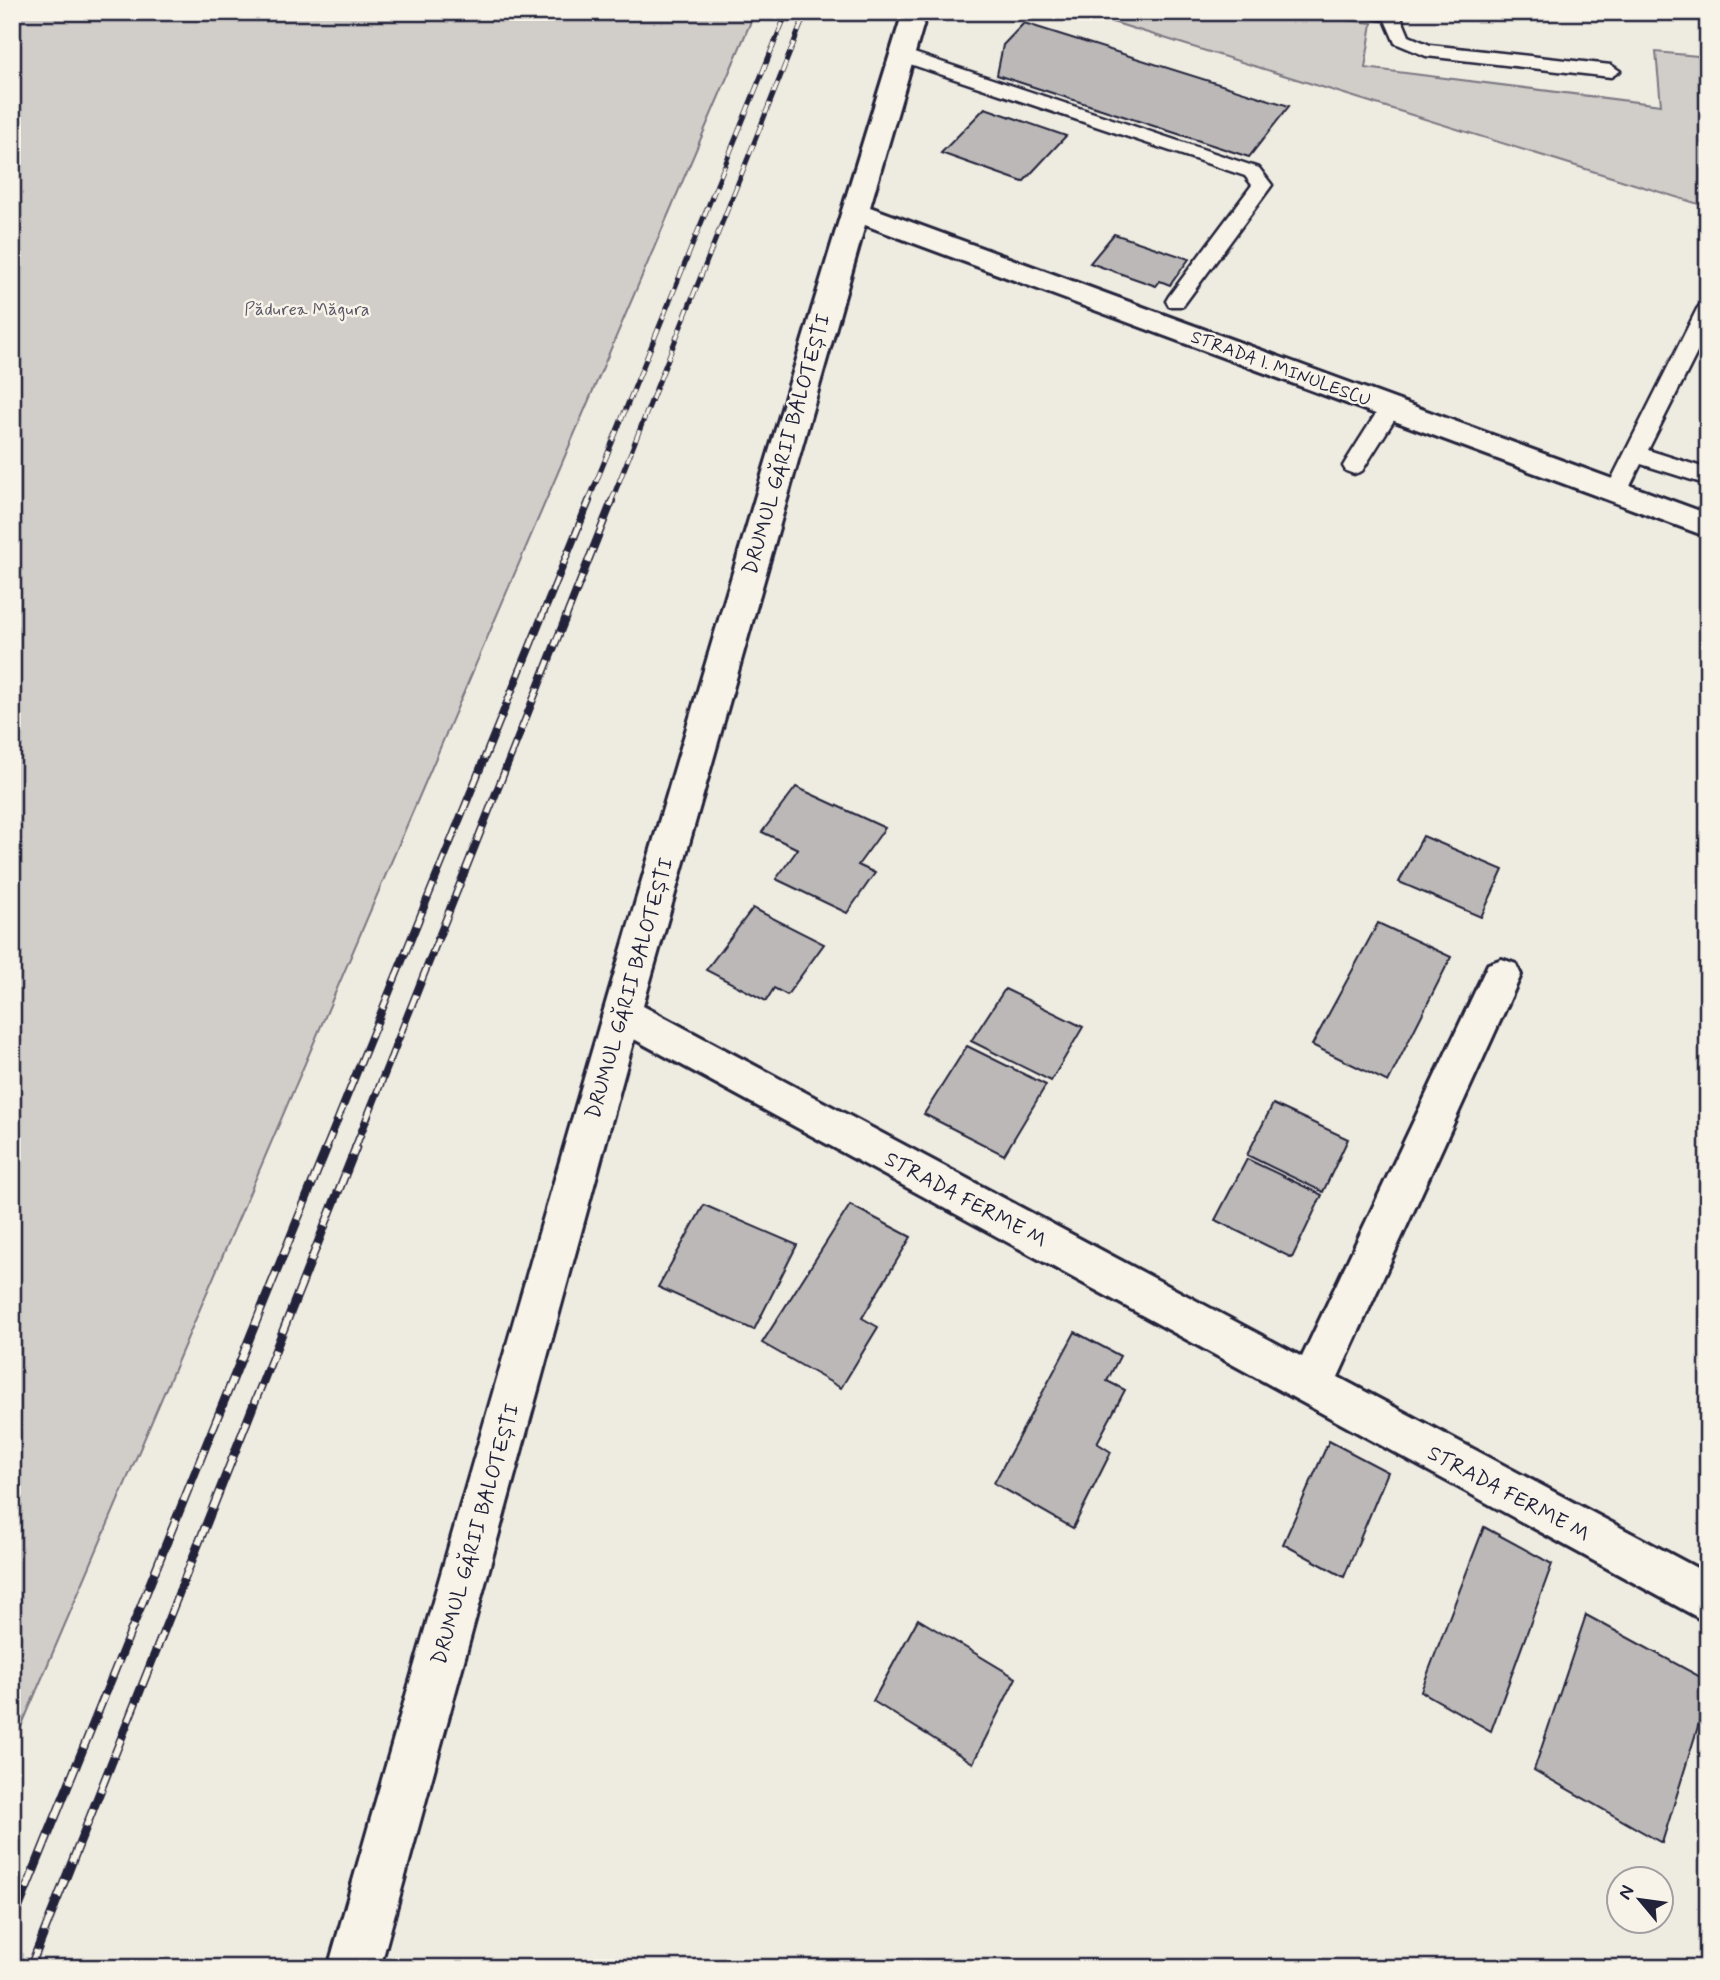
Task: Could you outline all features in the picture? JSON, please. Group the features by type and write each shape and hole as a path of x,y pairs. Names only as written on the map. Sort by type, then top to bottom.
{"street":[{"name":"DRUMUL GĂRII BALOTEȘTI","path":"354,1968 621,1013 854,211 915,12"},
{"name":"STRADA I. MINULESCU","path":"854,211 1708,526"},
{"path":"1311,1386 1502,975"},
{"name":"STRADA FERME M","path":"621,1013 1708,1600"}],"lane":[{"path":"1366,12 1392,15 1401,39 1426,50 1611,71"},
{"path":"902,55 1252,172 1260,179 1262,185 1175,300"},
{"path":"1616,492 1708,309"},
{"path":"1354,466 1390,409"},
{"path":"1634,454 1708,477"}],"green space":[{"name":"Pădurea Măgura","path":"12,12 755,12 12,1748"},
{"path":"1106,12 1218,12 1246,15 1278,12 1372,23 1365,68 1661,105 1656,52 1708,57 1708,207 1103,19"}],"building":[{"path":"1024,23 1289,106 1249,157 997,75 1003,45"},
{"path":"985,108 1066,136 1023,182 941,153"},
{"path":"1114,234 1189,259 1170,285 1160,281 1156,286 1090,263"},
{"path":"796,787 885,828 858,865 875,873 847,913 776,879 798,849 762,832"},
{"path":"1423,836 1503,870 1481,917 1399,882"},
{"path":"753,908 824,944 787,995 774,988 766,1001 706,970"},
{"path":"1378,923 1451,957 1388,1082 1312,1045"},
{"path":"1005,989 1083,1027 1051,1081 971,1041"},
{"path":"967,1046 1046,1085 1004,1155 924,1114"},
{"path":"1273,1104 1348,1139 1323,1192 1247,1155"},
{"path":"1247,1159 1322,1195 1292,1258 1215,1220"},
{"path":"704,1205 797,1245 754,1330 658,1287"},
{"path":"850,1205 911,1237 862,1318 878,1327 841,1388 762,1343"},
{"path":"1075,1332 1120,1356 1107,1381 1125,1390 1097,1443 1111,1452 1073,1528 994,1483"},
{"path":"1329,1441 1388,1472 1344,1577 1283,1544"},
{"path":"1484,1527 1552,1564 1491,1731 1421,1691"},
{"path":"1586,1615 1708,1681 1708,1694 1662,1843 1534,1770"},
{"path":"918,1619 1016,1678 973,1763 873,1701"}],"railway":[{"path":"588,502 787,12"},
{"path":"611,502 806,12"},
{"path":"326,1148 589,501"},
{"path":"355,1148 612,501"},
{"path":"12,1924 327,1147"},
{"path":"30,1968 356,1147"}]}
